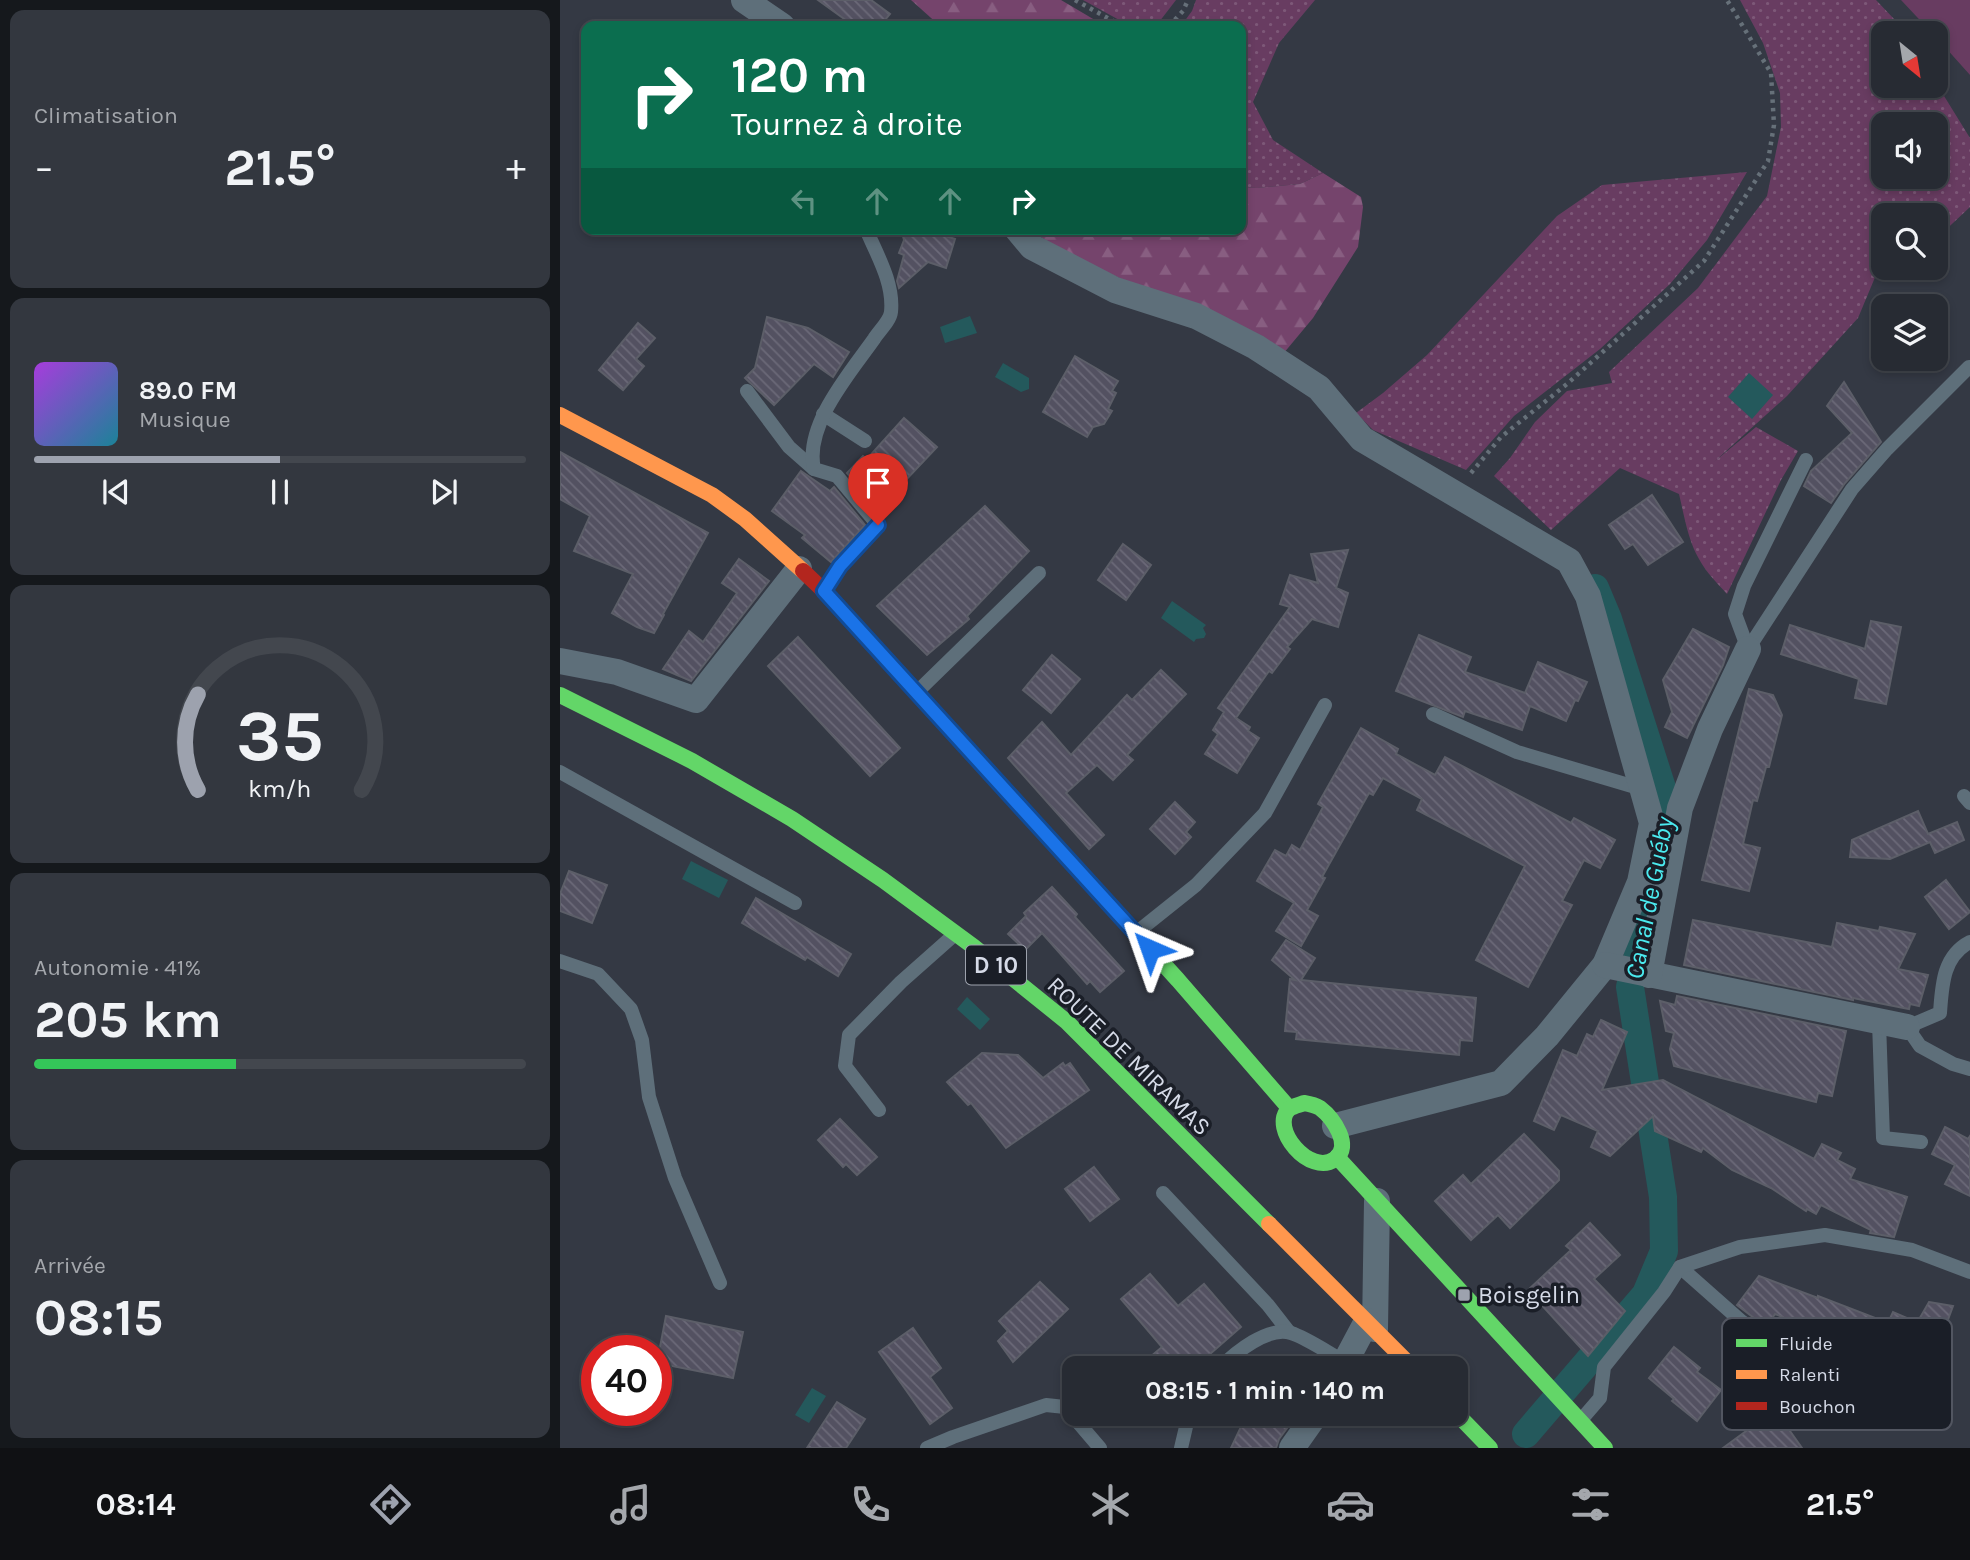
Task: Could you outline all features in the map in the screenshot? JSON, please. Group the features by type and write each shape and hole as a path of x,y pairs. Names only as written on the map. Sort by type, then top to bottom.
{"street":[{"path":"744,0 775,21"},
{"path":"1022,235 1032,247 1115,290 1196,316 1256,347 1319,388 1362,439 1569,562 1588,596 1652,822 1640,882 1605,965 1547,1036 1501,1083 1335,1126"},
{"path":"560,415 712,495 745,519 824,591 1178,980 1289,1108"},
{"path":"560,661 617,672 696,700 799,569"},
{"path":"1649,975 1680,808 1710,729 1748,649"},
{"name":"ROUTE DE MIRAMAS","path":"560,695 692,761 792,819 883,880 955,934 1067,1022 1401,1356"},
{"path":"1605,965 1907,1027"},
{"path":"1296,1104 1312,1104 1320,1108 1335,1126 1343,1139 1343,1147 1337,1157 1325,1164 1318,1164 1307,1159 1286,1135 1284,1115 1296,1104"},
{"path":"1337,1157 1605,1448"},
{"path":"1349,1356 1371,1325 1377,1201"},
{"path":"1468,1425 1490,1448"},
{"path":"1292,1448 1308,1426"}],"lane":[{"path":"814,469 811,455 823,414 891,315 890,286 869,235"},
{"path":"1748,649 1852,489 1887,449 1969,368"},
{"path":"747,391 789,447 814,469 837,476 878,525 840,566 824,591"},
{"path":"823,414 865,441"},
{"path":"1748,649 1735,614 1744,586 1806,460"},
{"path":"915,694 1039,573"},
{"path":"1135,933 1196,885 1265,813 1325,705"},
{"path":"1433,714 1517,752 1643,789"},
{"path":"560,772 795,903"},
{"path":"879,1110 845,1066 849,1035 901,982 955,934"},
{"path":"1970,942 1958,948 1943,977 1940,1013 1907,1027 1920,1046 1970,1069"},
{"path":"560,961 598,974 631,1009 642,1040 649,1097 675,1178 720,1283"},
{"path":"1879,1022 1884,1138 1921,1142"},
{"path":"1163,1193 1268,1305 1289,1332 1328,1356"},
{"path":"1580,1421 1600,1398 1604,1367 1680,1268 1741,1247 1825,1235 1912,1250 1970,1272"},
{"path":"1680,1268 1738,1318"},
{"path":"1233,1356 1263,1335 1289,1332"},
{"path":"927,1448 1046,1405 1065,1407 1100,1448"},
{"path":"1181,1448 1186,1426"}],"path":[{"path":"1075,0 1113,21"},
{"path":"1173,21 1183,11 1188,0"},
{"path":"1454,494 1501,437 1567,384 1704,261 1768,161 1774,125 1771,73 1727,0"}],"shaded area":[{"path":"1083,0 1176,0 1160,21 1121,21"},
{"path":"1196,0 1315,0 1279,43 1253,102 1273,140 1323,173 1300,184 1246,187 1246,21 1185,21"},
{"path":"1740,0 1876,0 1898,21 1871,21 1871,98 1945,98 1970,138 1970,207 1948,228 1948,203 1871,203 1871,280 1874,280 1858,318 1787,396 1714,462 1756,427 1798,451 1781,480 1727,594 1695,552 1679,494 1620,468 1551,530 1494,476 1535,422 1567,391 1612,383 1609,372 1698,288 1767,196 1781,127 1780,93 1763,43"},
{"path":"1901,0 1970,0 1970,75 1948,50 1948,21 1921,21"},
{"path":"1747,172 1707,240 1670,284 1600,349 1514,416 1466,470 1373,430 1356,413 1427,355 1557,216 1602,185"},
{"path":"970,316 977,333 945,343 940,327"},
{"path":"1003,363 1029,378 1029,389 1021,392 995,377"},
{"path":"1749,373 1773,395 1752,419 1728,397"},
{"path":"1172,601 1206,625 1203,628 1206,634 1204,638 1194,642 1161,618"},
{"path":"691,861 728,880 719,898 682,879"},
{"path":"967,997 990,1019 980,1030 957,1009"},
{"path":"812,1388 826,1396 809,1423 795,1415"}],"green space":[{"path":"911,0 1061,0 1097,21 934,21"},
{"path":"1323,173 1361,197 1363,207 1358,247 1313,318 1283,354 1055,248 1039,235 1246,235 1246,187 1300,184"}],"building":[{"path":"818,0 871,0 890,14 884,21 847,21"},
{"path":"903,235 942,235 955,239 946,268 928,262 899,288 897,281 904,255 899,253 904,240"},
{"path":"767,317 808,328 849,352 833,377 814,364 774,405 745,378 755,368"},
{"path":"638,323 655,338 636,359 644,366 623,390 599,370"},
{"path":"1075,356 1118,381 1112,391 1116,393 1108,409 1112,411 1104,424 1093,427 1087,437 1043,412"},
{"path":"1844,382 1881,442 1831,503 1804,486 1811,471 1852,433 1827,406"},
{"path":"904,418 937,447 902,484 905,486 881,512 847,473 863,456 867,459"},
{"path":"560,452 708,533 654,633 612,613 633,574 574,551 590,516 560,499"},
{"path":"801,471 830,491 834,487 865,525 831,562 802,538 805,535 772,511"},
{"path":"1652,495 1683,542 1648,565 1633,544 1625,549 1609,525"},
{"path":"985,506 1029,551 967,616 969,619 927,655 877,606"},
{"path":"1123,544 1151,565 1126,600 1098,580"},
{"path":"1348,550 1336,588 1348,593 1338,627 1312,619 1287,647 1290,649 1272,673 1269,671 1236,718 1250,727 1248,731 1259,738 1237,773 1205,754 1218,734 1213,730 1224,712 1218,708 1290,607 1280,604 1290,575 1318,583 1311,554"},
{"path":"739,559 769,581 691,681 663,669 689,631 703,642 737,593 722,583"},
{"path":"1871,621 1901,627 1886,704 1855,698 1859,679 1781,654 1790,625 1865,649"},
{"path":"1693,629 1729,647 1687,738 1665,727 1672,712 1663,680"},
{"path":"1419,635 1471,657 1465,672 1525,693 1538,662 1587,682 1566,721 1530,706 1522,730 1465,711 1463,717 1396,691"},
{"path":"798,637 900,748 870,776 768,666"},
{"path":"1052,655 1080,679 1051,713 1023,690"},
{"path":"1161,670 1186,694 1127,755 1133,760 1113,780 1097,765 1066,793 1104,835 1089,849 1008,758 1042,722 1071,755 1127,695 1132,700"},
{"path":"1749,689 1773,695 1782,715 1769,767 1766,767 1757,801 1753,800 1743,844 1760,848 1749,891 1702,880"},
{"path":"1361,728 1398,749 1396,754 1435,775 1445,757 1571,823 1574,818 1615,840 1600,868 1584,860 1562,901 1572,905 1528,987 1476,960 1525,866 1417,810 1422,799 1383,778 1373,795 1369,793 1322,877 1325,878 1307,910 1318,916 1301,946 1276,931 1294,903 1257,881 1275,850 1286,856 1292,845 1300,850 1323,807 1318,804"},
{"path":"1175,802 1195,822 1186,832 1191,837 1175,854 1150,829"},
{"path":"1918,811 1928,834 1957,822 1964,840 1935,853 1930,842 1890,859 1850,857 1852,840"},
{"path":"569,871 607,885 592,923 560,911 560,894"},
{"path":"1946,880 1970,912 1949,929 1925,897"},
{"path":"1052,887 1124,971 1100,992 1090,981 1087,984 1042,933 1025,950 1008,934 1026,916 1024,913"},
{"path":"756,898 851,954 838,976 742,923"},
{"path":"1693,920 1832,947 1837,923 1915,934 1898,969 1928,975 1919,1006 1910,1004 1909,1009 1853,1000 1684,965"},
{"path":"1286,940 1315,958 1301,980 1476,998 1472,1041 1460,1040 1459,1055 1296,1039 1297,1032 1285,1031 1290,979 1295,980 1272,960"},
{"path":"1677,996 1846,1031 1832,1096 1818,1093 1816,1102 1674,1066 1670,1049 1674,1033 1666,1031 1660,1001 1675,1005"},
{"path":"1601,1020 1627,1032 1602,1090 1663,1080 1814,1159 1822,1144 1841,1153 1837,1160 1855,1169 1850,1179 1907,1197 1894,1237 1870,1233 1871,1230 1821,1205 1816,1214 1807,1209 1806,1211 1771,1188 1732,1170 1703,1148 1701,1152 1655,1131 1653,1116 1610,1156 1591,1147 1598,1131 1561,1115 1554,1130 1534,1121 1563,1050 1577,1056 1587,1034 1593,1037"},
{"path":"982,1053 1018,1055 1043,1078 1063,1063 1065,1066 1070,1063 1089,1090 1006,1148 971,1103 968,1105 947,1082"},
{"path":"840,1119 877,1157 857,1175 846,1164 843,1167 818,1140"},
{"path":"1945,1127 1968,1139 1970,1136 1970,1196 1945,1184 1955,1165 1932,1154"},
{"path":"1524,1134 1559,1171 1559,1180 1510,1228 1498,1215 1471,1240 1435,1201 1463,1175 1471,1184"},
{"path":"1094,1167 1119,1199 1090,1221 1065,1189"},
{"path":"1590,1223 1620,1255 1594,1279 1625,1311 1588,1356 1528,1290 1571,1250 1566,1246"},
{"path":"1150,1274 1178,1306 1204,1284 1241,1327 1208,1356 1151,1356 1162,1347 1121,1299"},
{"path":"1759,1276 1875,1318 1785,1318 1775,1314 1772,1318 1754,1318 1737,1305"},
{"path":"1040,1282 1068,1309 1013,1362 998,1341 1008,1331 999,1321"},
{"path":"1929,1302 1953,1306 1949,1318 1920,1318"},
{"path":"1893,1312 1907,1318 1890,1318"},
{"path":"666,1316 743,1332 733,1378 672,1366 672,1335 662,1335"},
{"path":"913,1328 941,1368 930,1377 952,1408 930,1424 879,1352"},
{"path":"1674,1347 1700,1368 1697,1372 1721,1390 1697,1421 1649,1378"},
{"path":"837,1402 865,1419 846,1448 807,1448"},
{"path":"1241,1426 1287,1428 1276,1448 1231,1448"},
{"path":"1748,1430 1789,1430 1802,1448 1723,1448"}],"waterway":[{"name":"Canal de Guéby","path":"1595,588 1608,619 1671,816 1665,842"},
{"name":"Canal de Guéby","path":"1526,1434 1646,1294 1664,1251 1663,1197 1630,987 1654,888"}],"traffic: fast":[{"path":"560,695 692,761 792,819 883,880 974,947 1067,1022 1269,1224"},
{"path":"957,737 1178,980 1289,1108"},
{"path":"1304,1103 1320,1108 1339,1132 1342,1147 1335,1159 1325,1163 1314,1161 1304,1156 1288,1138 1284,1117 1289,1109 1304,1103"},
{"path":"1337,1157 1605,1448"},
{"path":"1468,1425 1490,1448"}],"traffic: slow":[{"path":"560,415 712,495 745,519 803,571"},
{"path":"1269,1224 1401,1356"}],"traffic: jam":[{"path":"803,571 957,737"}],"place":[{"name":"Boisgelin","path":"1464,1295"}],"route":[{"path":"878,525 840,566 824,591 1150,949"}]}
